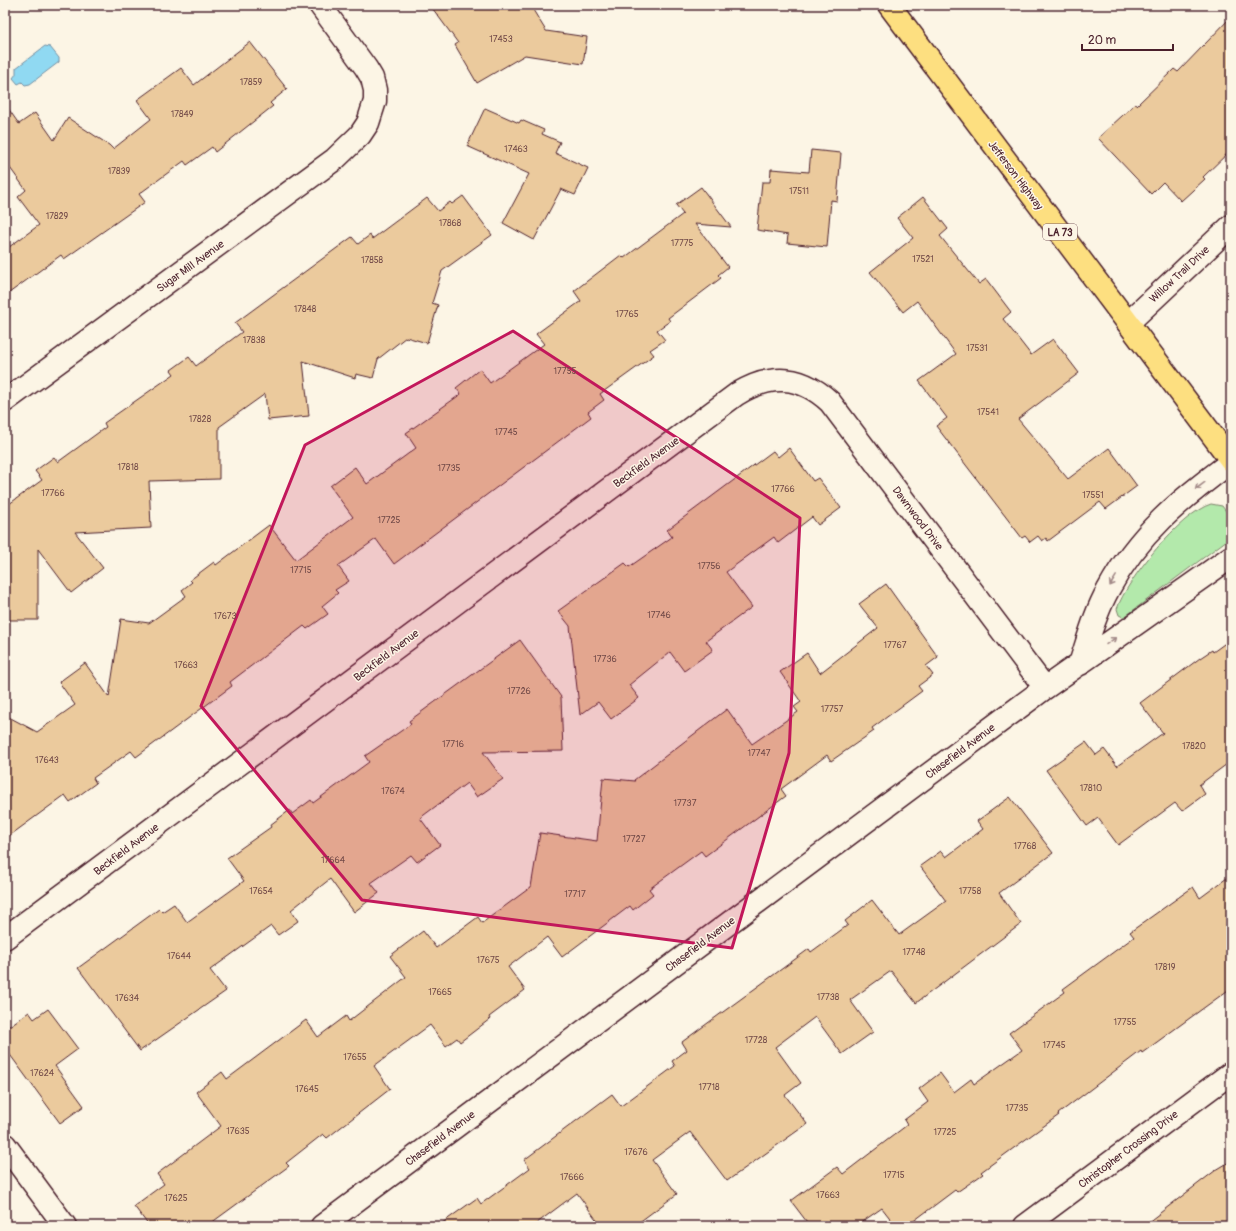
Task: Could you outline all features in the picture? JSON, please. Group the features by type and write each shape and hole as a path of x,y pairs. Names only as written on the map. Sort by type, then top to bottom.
{"main road":[{"name":"Jefferson Highway","path":"889,5 1231,461"}],"street":[{"name":"Sugar Mill Avenue","path":"5,402 335,159 360,135 368,123 375,101 372,78 320,5"},
{"name":"Willow Trail Drive","path":"1128,323 1231,226"},
{"name":"Dawnwood Drive","path":"770,380 784,380 806,385 820,392 830,402 1045,688"},
{"name":"Beckfield Avenue","path":"5,938 737,394 754,384 770,380"},
{"path":"1080,664 1107,591 1126,559 1169,511 1231,461"},
{"name":"Chasefield Avenue","path":"322,1226 1045,688 1231,557"},
{"name":"Christopher Crossing Drive","path":"1025,1226 1231,1073"},
{"path":"5,1145 65,1226"}],"highlighted area":[{"path":"513,331 800,518 789,753 732,948 362,900 201,706 305,445"}],"green space":[{"path":"1211,504 1222,506 1231,518 1231,537 1127,615 1123,617 1119,615 1117,609 1123,596 1143,565 1156,549 1185,520"}],"water":[{"path":"45,46 50,47 59,58 59,62 30,84 25,85 22,82 18,84 13,78 16,74 16,68"}],"building":[{"path":"430,5 530,5 546,31 587,37 583,64 525,55 477,83 455,45 458,43"},
{"path":"1231,17 1231,150 1203,177 1205,179 1181,201 1163,182 1151,194 1098,138 1135,104 1137,105 1174,69 1178,72"},
{"path":"250,42 287,89 270,103 273,106 215,152 212,147 187,165 184,161 139,194 145,202 64,259 61,255 5,296 5,250 39,225 18,197 26,190 5,161 5,104 19,124 35,113 54,140 68,118 113,149 151,119 137,100 181,68 194,85"},
{"path":"485,108 519,123 521,120 544,130 542,134 560,142 555,153 588,168 575,195 561,189 534,240 503,223 529,174 467,146"},
{"path":"811,150 841,153 837,201 831,200 827,247 787,243 788,235 757,230 762,182 770,182 771,169 809,172"},
{"path":"701,187 731,227 695,224 728,267 718,275 721,278 668,318 670,321 657,330 665,340 650,350 654,355 600,394 604,400 588,412 591,417 394,564 376,539 338,566 349,581 335,590 338,593 322,606 328,614 307,629 304,626 230,682 232,686 136,757 131,751 93,778 96,783 70,802 65,795 5,839 5,715 37,732 75,705 59,682 85,663 109,697 121,619 149,623 186,596 182,590 192,582 190,580 214,562 216,565 269,525 296,560 353,517 330,486 355,467 367,484 416,448 406,433 461,394 456,388 480,369 490,383 544,344 536,334 581,301 574,291 621,255 624,258 683,214 676,205"},
{"path":"463,196 492,235 442,271 432,303 438,305 427,343 406,337 378,359 373,378 356,374 355,378 303,361 309,416 268,420 265,394 219,427 219,479 149,481 151,528 75,532 103,568 71,593 38,549 38,620 5,620 5,507 42,480 35,471 54,457 58,462 106,427 104,423 174,374 171,370 189,357 196,366 242,332 235,323 352,237 358,244 370,235 372,239 427,198 438,211 450,202 452,204"},
{"path":"923,197 948,229 940,236 979,284 986,279 1011,312 1003,319 1031,355 1053,339 1079,373 1018,419 1068,479 1109,448 1137,486 1106,509 1100,502 1048,541 1046,538 1042,541 1038,536 1030,542 1025,536 1022,538 936,426 947,418 919,381 956,354 917,301 903,312 870,272 913,238 897,218"},
{"path":"789,448 813,481 818,478 841,508 818,525 812,517 778,543 774,537 726,572 752,607 706,641 713,650 684,671 670,652 629,685 639,698 611,719 598,702 580,715 570,626 558,611 625,563 629,567 672,537 667,530 773,451 778,457"},
{"path":"886,584 938,657 926,666 933,675 918,686 922,691 872,728 874,731 831,761 827,755 781,789 786,796 705,856 701,851 649,889 653,894 633,910 630,906 562,957 547,937 508,967 525,990 489,1017 490,1019 460,1042 457,1038 446,1046 430,1025 374,1066 390,1089 327,1138 323,1134 286,1163 289,1166 207,1226 149,1226 134,1206 164,1184 157,1174 221,1126 196,1092 222,1072 227,1079 306,1020 318,1037 346,1016 349,1021 406,977 390,956 423,931 436,948 478,917 482,923 531,887 540,833 597,841 603,778 635,781 634,780 727,709 752,744 798,712 794,707 801,702 780,672 807,653 820,673 878,628 859,604"},
{"path":"1231,639 1231,761 1199,785 1205,794 1182,811 1175,803 1118,845 1098,818 1087,826 1046,770 1086,742 1096,755 1104,749 1117,766 1163,733 1140,703 1200,658 1212,650 1213,652"},
{"path":"520,640 561,697 563,751 483,752 503,779 477,797 467,783 420,818 440,845 417,862 411,855 371,883 379,893 354,912 330,879 291,910 298,921 278,935 271,926 210,970 226,991 140,1051 78,968 159,909 162,912 174,904 187,922 244,881 227,858 271,827 270,825 290,810 292,814 311,800 313,803 369,762 365,756 411,724 409,721"},
{"path":"1010,797 1053,853 999,893 1021,924 916,1003 891,971 850,1000 873,1032 842,1054 815,1017 775,1047 801,1083 785,1095 807,1124 727,1181 690,1132 652,1160 677,1194 634,1226 601,1226 577,1193 533,1226 438,1226 477,1198 481,1204 530,1168 524,1160 612,1094 621,1106 675,1066 672,1061 687,1050 682,1042 809,949 811,952 848,925 845,921 872,900 899,935 946,901 920,866 941,851 946,857 983,829 977,821"},
{"path":"1231,875 1231,988 1142,1053 1141,1051 1058,1114 1059,1115 981,1172 983,1174 957,1192 955,1190 907,1226 896,1226 882,1208 856,1226 810,1226 791,1201 837,1167 843,1174 907,1125 904,1120 928,1102 919,1089 940,1073 954,1092 971,1079 974,1084 1022,1050 1009,1033 1065,992 1063,989 1134,937 1130,932 1193,887 1200,898"},
{"path":"48,1009 78,1049 55,1066 84,1106 60,1123 5,1048 5,1029 29,1012 34,1019"},
{"path":"1231,1161 1231,1226 1143,1226 1216,1170"}]}
